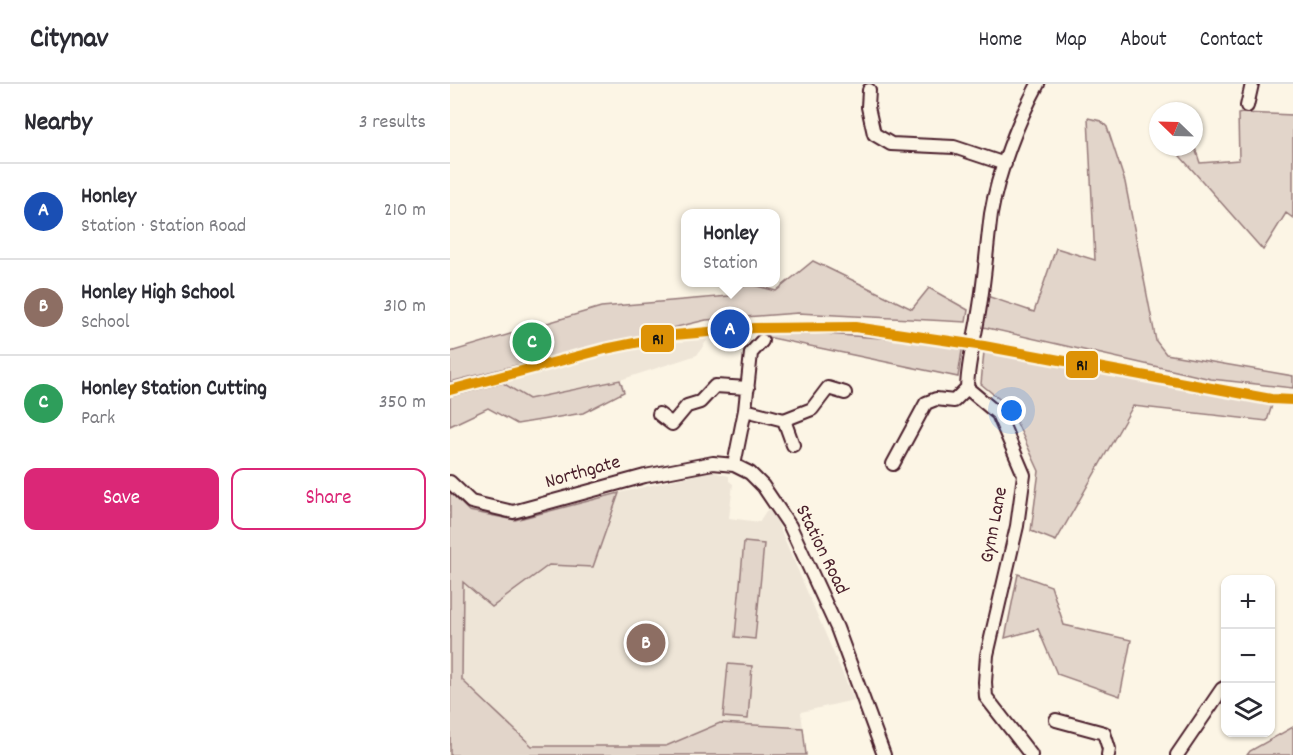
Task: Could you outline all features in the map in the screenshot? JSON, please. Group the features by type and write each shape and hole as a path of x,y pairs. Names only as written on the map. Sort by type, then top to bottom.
{"street":[{"path":"893,464 926,403 936,399 954,401 967,388 968,362 980,309 992,213 1005,164 1038,84"},
{"path":"1247,106 1252,84"},
{"path":"869,90 868,107 874,134 891,144 954,147 1005,164"},
{"path":"734,465 745,410 751,353 762,341"},
{"path":"659,414 672,424 687,406 700,402 715,386 748,388"},
{"path":"745,410 784,420 812,409 828,388 845,393"},
{"name":"Gynn Lane","path":"967,388 998,414 1024,475 1017,526 987,655 985,682 986,697 1031,755"},
{"path":"784,420 793,446"},
{"name":"Northgate","path":"450,482 471,502 513,512 645,476 713,463 734,465"},
{"name":"Station Road","path":"734,465 750,473 763,486 790,526 837,628 884,755"},
{"path":"1177,755 1221,690"},
{"path":"1056,720 1104,733 1109,749 1108,755"}],"shaded area":[{"path":"1238,114 1293,115 1293,218 1286,213 1263,250 1180,156 1198,156 1200,163 1239,160"},
{"path":"1088,118 1101,121 1107,127 1125,182 1156,341 1166,354 1293,376 1293,388 1211,379 983,327 987,296 1034,312 1056,248 1095,260"},
{"path":"813,261 912,309 929,288 968,310 966,322 798,313 706,320 450,382 450,352 601,307 729,296 741,287 761,287 776,291"},
{"path":"770,330 963,344 958,377 767,337"},
{"path":"710,336 697,355 620,380 528,399 503,383 601,353"},
{"path":"985,341 1225,396 1273,402 1267,421 1133,406 1056,541 1031,531 1039,471 1010,408 981,384"},
{"path":"620,380 624,392 583,413 517,424 488,408 450,426 450,397 503,383 529,399"},
{"path":"710,471 729,476 729,481 733,484 729,518 759,522 766,511 771,508 854,700 801,712 803,728 720,723 666,746 532,746 462,680 463,581 492,607 549,565 593,567 619,493"},
{"path":"450,492 469,511 515,520 619,493 593,567 549,565 492,607 463,582 462,680 532,746 666,746 720,723 803,728 806,755 450,755"},
{"path":"744,542 764,544 755,639 735,637"},
{"path":"1018,574 1051,586 1064,625 1131,640 1120,696 1057,674 1038,629 1005,638"},
{"path":"728,664 752,666 748,719 723,717"},
{"path":"1293,727 1293,755 1247,755 1250,751"}],"transit line":[{"name":"R1","path":"450,390 605,349 674,335 754,328 855,327 984,346 1271,399 1293,400"}],"place":[{"name":"Honley","path":"730,329"},
{"name":"Honley Station Cutting","path":"532,342"},
{"name":"Honley High School","path":"646,643"}]}
